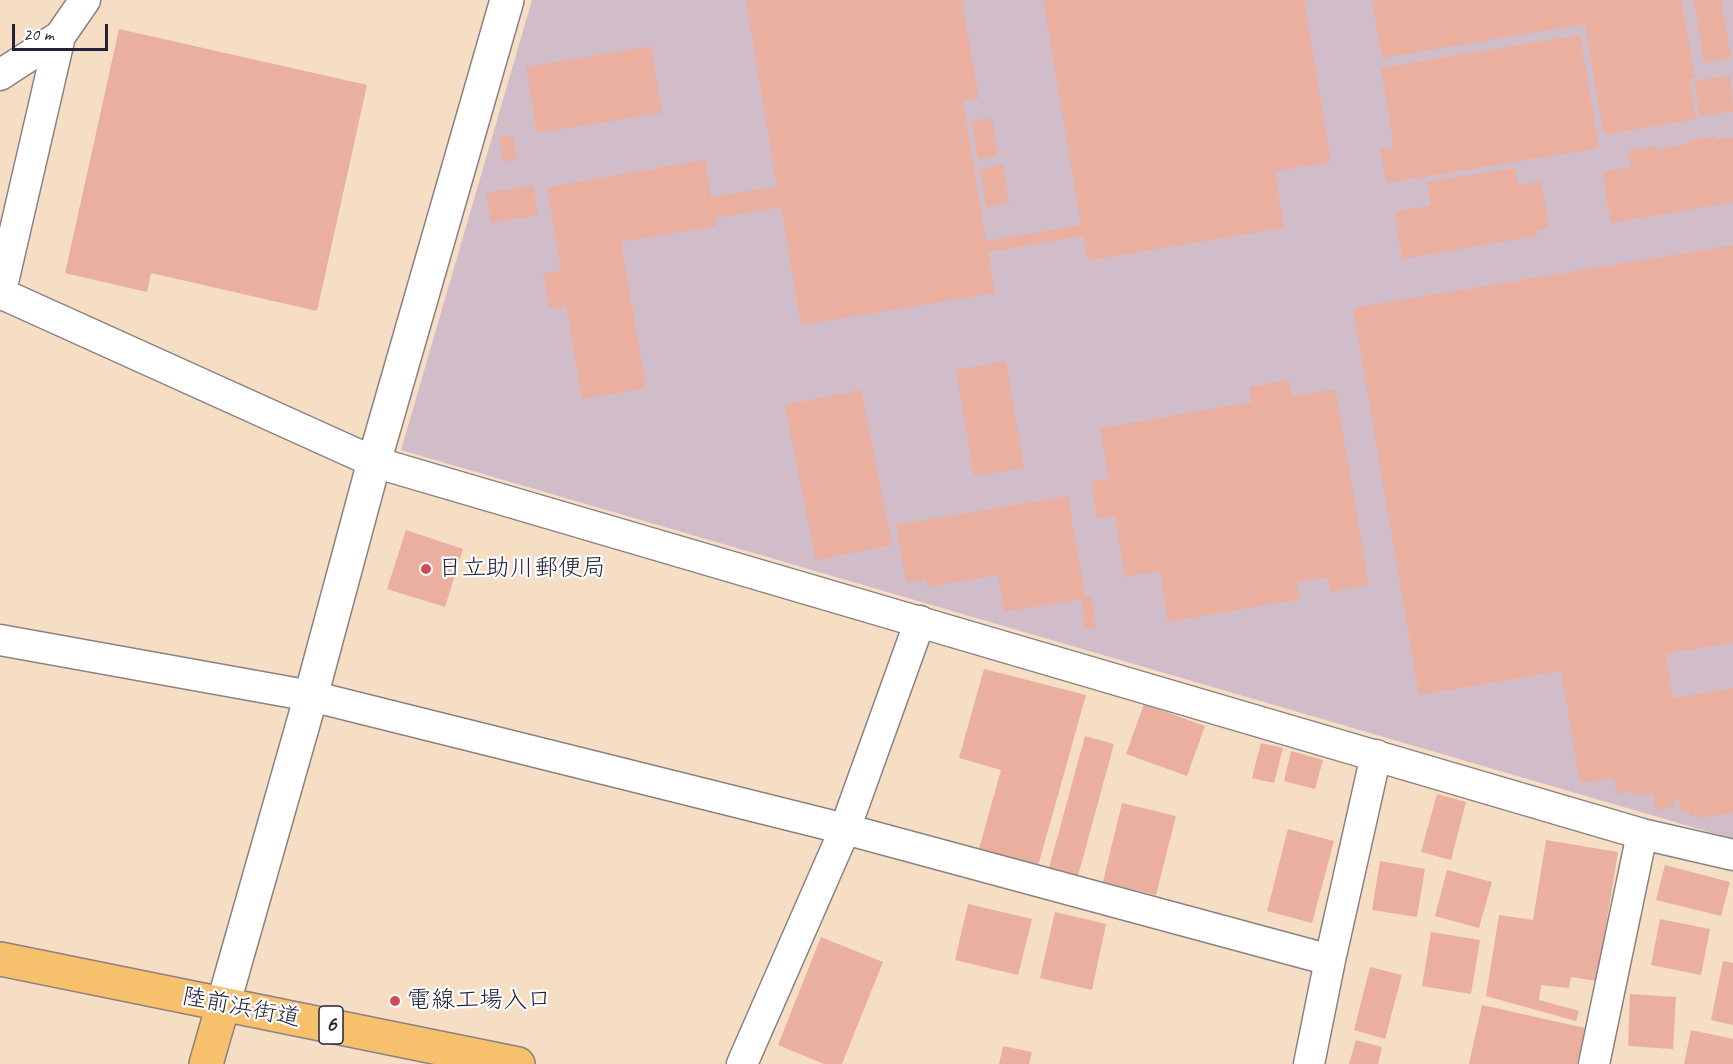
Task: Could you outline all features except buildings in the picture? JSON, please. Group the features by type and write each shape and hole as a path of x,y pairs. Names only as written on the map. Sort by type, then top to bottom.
{"highway":[{"name":"陸前浜街道","path":"0,959 518,1064"},
{"path":"206,1064 223,1005"}],"street":[{"path":"85,0 60,36 0,294 374,462 1642,834 1733,855"},
{"path":"223,1005 311,696 374,462 507,0"},
{"path":"0,75 60,36"},
{"path":"742,1064 845,829 920,621"},
{"path":"0,640 311,696 845,829 1330,960"},
{"path":"1309,1064 1376,755"},
{"path":"1594,1064 1642,834"}],"shaded area":[{"path":"532,0 1733,0 1733,839 401,450"}],"place":[{"name":"日立助川郵便局","path":"426,569"},
{"name":"電線工場入口","path":"395,1001"}]}
